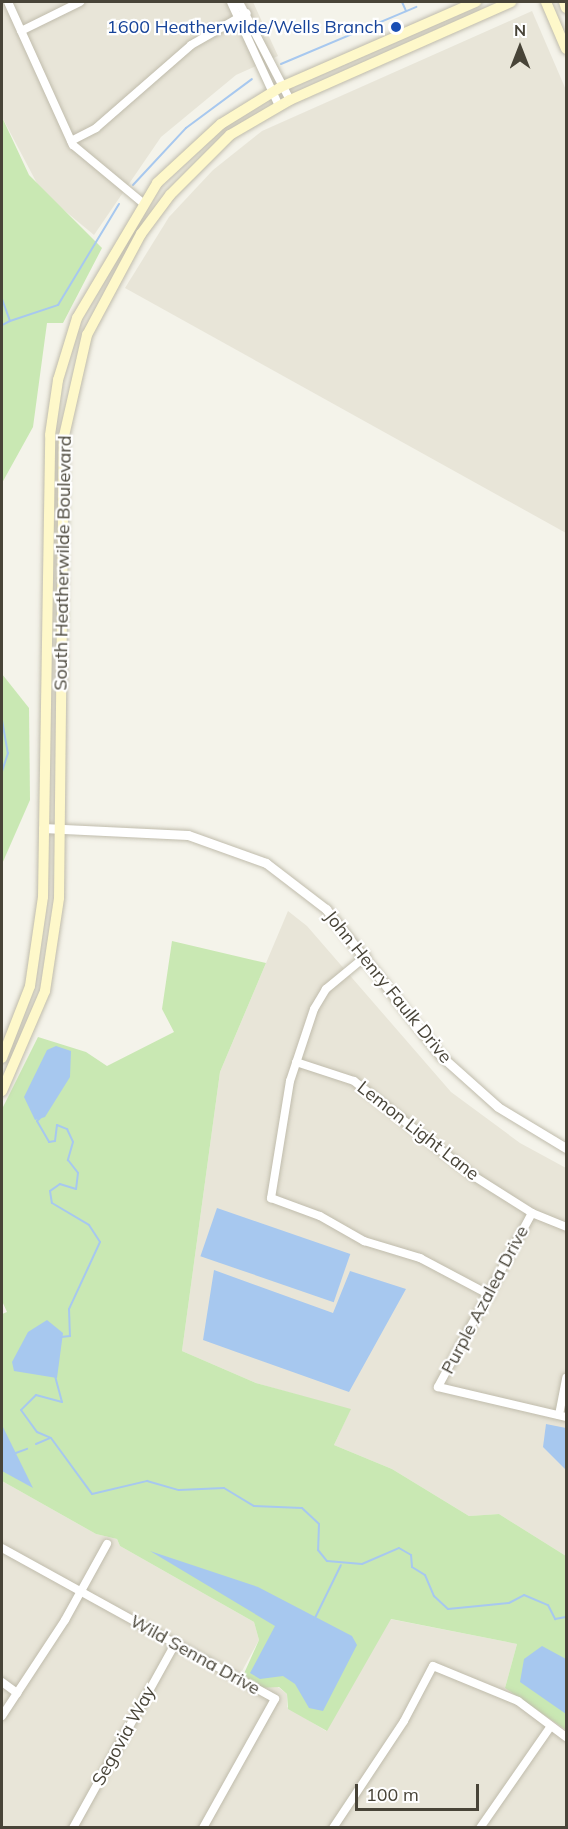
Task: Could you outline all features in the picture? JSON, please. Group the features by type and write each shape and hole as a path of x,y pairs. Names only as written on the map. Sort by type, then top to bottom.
{"main road":[{"name":"South Heatherwilde Boulevard","path":"2,1058 18,1023 37,953 43,828 48,487 51,429 66,346 101,271 144,204 190,151 269,93 476,2"},
{"name":"South Heatherwilde Boulevard","path":"2,1091 45,991 59,898 62,487 73,384 87,336 113,283 141,234 201,162 230,135 290,100 512,2"},
{"path":"546,2 567,49"},
{"path":"564,2 567,8"},
{"path":"48,487 62,487"}],"street":[{"path":"8,2 70,141 91,165 144,204"},
{"path":"21,31 80,2"},
{"path":"231,2 269,93 279,106"},
{"path":"239,2 247,13 281,87 290,100"},
{"path":"70,141 96,128 170,60 247,13"},
{"name":"John Henry Faulk Drive","path":"43,828 168,832 225,844 295,882 326,909 366,956 441,1056 498,1107 567,1148"},
{"path":"366,956 326,989 296,1062 271,1198 320,1216 364,1241 420,1258 489,1295"},
{"name":"Lemon Light Lane","path":"296,1062 374,1093 472,1175 532,1213 567,1227"},
{"name":"Purple Azalea Drive","path":"532,1213 438,1387 563,1416"},
{"path":"563,1416 567,1378"},
{"path":"2,1716 107,1544"},
{"name":"Wild Senna Drive","path":"2,1548 79,1593 275,1699 203,1827"},
{"name":"Segovia Way","path":"73,1827 175,1644"},
{"path":"333,1827 404,1721 433,1666 518,1701 567,1737"},
{"path":"2,1682 17,1693"},
{"path":"480,1827 551,1726"}],"shaded area":[{"path":"2,2 253,2 278,56 236,75 161,137 94,235 41,191 2,117"},
{"path":"532,11 566,90 566,533 125,288 169,217 213,170 262,131"},
{"path":"288,911 307,926 451,1092 520,1143 566,1168 566,1556 499,1514 469,1516 392,1469 334,1445 350,1410 256,1383 182,1351 220,1072"},
{"path":"2,1481 96,1534 117,1539 120,1546 254,1622 259,1640 242,1671 265,1687 278,1687 287,1694 287,1707 326,1731 390,1619 517,1644 505,1688 566,1730 566,1827 2,1827"}],"green space":[{"path":"2,117 29,175 102,248 63,323 47,323 33,427 2,483"},
{"path":"2,674 29,708 30,800 2,864"},
{"path":"172,941 266,963 220,1072 182,1351 256,1383 351,1409 334,1445 392,1469 469,1516 499,1514 566,1556 566,1730 505,1688 517,1644 391,1619 327,1731 288,1709 287,1694 279,1687 260,1688 242,1678 259,1640 254,1622 120,1546 117,1539 96,1534 2,1481 2,1314 7,1312 2,1301 2,1109 38,1037 86,1052 107,1066 174,1032 162,1009"}],"water":[{"path":"56,1046 71,1051 70,1077 45,1117 35,1120 24,1097 47,1050"},
{"path":"217,1208 350,1254 334,1302 200,1256"},
{"path":"214,1270 333,1313 350,1271 406,1289 349,1392 203,1340"},
{"path":"47,1320 63,1333 57,1378 14,1371 12,1362 28,1332"},
{"path":"546,1424 566,1428 566,1470 543,1447"},
{"path":"2,1425 33,1488 2,1471"},
{"path":"150,1551 258,1587 352,1636 357,1645 323,1711 309,1708 295,1684 283,1676 260,1679 250,1673 275,1626"},
{"path":"542,1646 566,1659 566,1714 520,1682 524,1659"}],"waterway":[{"path":"402,2 406,11"},
{"path":"281,64 416,7"},
{"path":"133,185 186,128 252,79"},
{"path":"10,321 58,305 119,204"},
{"path":"2,299 10,321 2,325"},
{"path":"2,720 8,753 2,772"},
{"path":"42,1116 37,1121 49,1142 55,1141 57,1125 67,1129 73,1142 68,1160 78,1173 76,1189 60,1184 50,1191 52,1203 89,1225 100,1242 69,1309 70,1336 61,1337"},
{"path":"55,1376 62,1402 36,1395 21,1410 37,1432 51,1438 92,1494 147,1481 179,1490 224,1488 254,1506 302,1508 319,1524 318,1550 327,1561 362,1564 399,1548 411,1555 412,1567 425,1575 434,1596 448,1609 509,1603 524,1595 548,1605 555,1619 566,1617"},
{"path":"36,1444 50,1438"},
{"path":"13,1454 27,1449"},
{"path":"314,1620 341,1565"}],"place":[{"name":"1600 Heatherwilde/Wells Branch","path":"396,27"}]}
